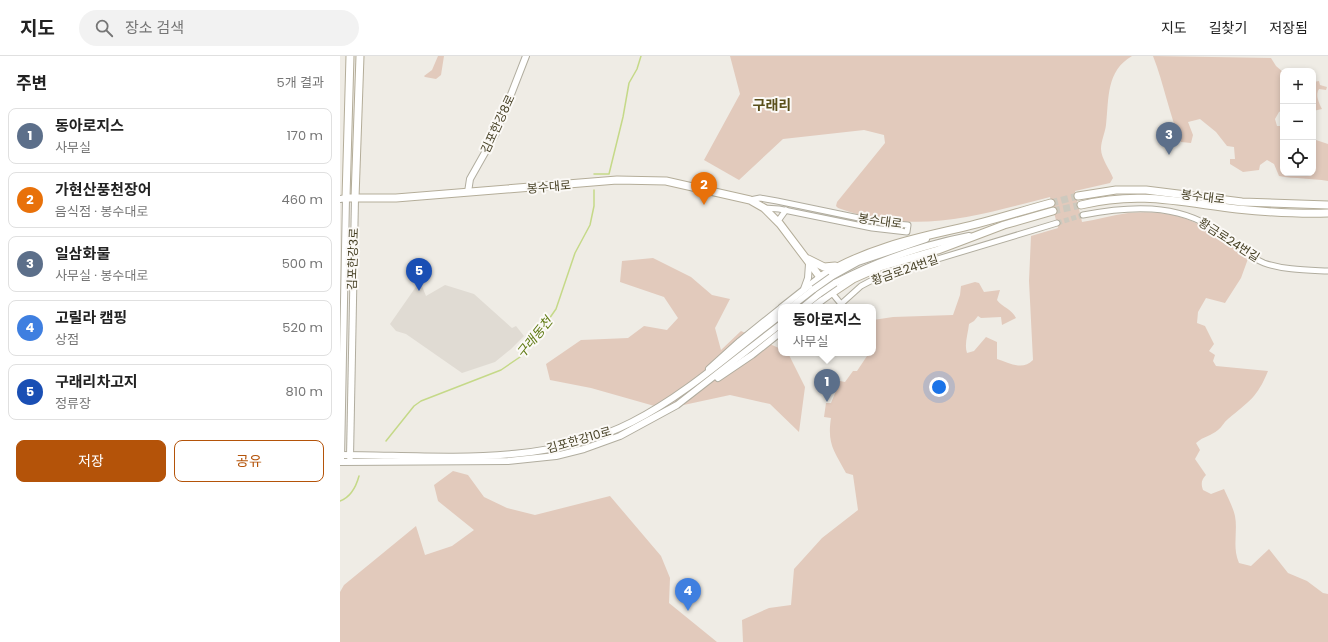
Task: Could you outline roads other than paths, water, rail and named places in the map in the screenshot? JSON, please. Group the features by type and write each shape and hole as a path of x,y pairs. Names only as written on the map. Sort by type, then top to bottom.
{"main road":[{"name":"김포한강3로","path":"343,199 350,56"},
{"name":"김포한강3로","path":"354,198 360,56"},
{"name":"봉수대로","path":"343,199 396,198 499,191 617,180 653,180 693,186 750,200 764,208 778,221 832,293"},
{"name":"봉수대로","path":"1078,196 1116,190 1146,190 1242,202 1328,205"},
{"name":"봉수대로","path":"1081,205 1103,200 1137,197 1258,211 1328,213"},
{"name":"봉수대로","path":"960,228 1051,203"},
{"path":"832,293 853,279 880,267 950,246 978,234 1053,211"},
{"path":"820,277 839,265 878,249 923,235 960,228"},
{"path":"804,256 824,267 839,265"}],"street":[{"name":"김포한강8로","path":"468,192 470,179 496,133 526,56"},
{"name":"김포한강3로","path":"349,462 354,198"},
{"name":"봉수대로","path":"750,200 760,198 777,201 883,223 908,225 908,228 907,232 890,231 786,210 764,208"},
{"name":"김포한강3로","path":"341,462 343,199"},
{"path":"764,208 777,201"},
{"name":"황금로24번길","path":"1083,215 1128,208 1157,209 1174,212 1205,223 1252,257 1266,264 1281,267 1328,271"},
{"path":"778,221 786,210"},
{"name":"황금로24번길","path":"840,304 861,286 878,277 1057,222"},
{"name":"봉수대로","path":"795,304 831,277 858,262 960,228"},
{"path":"807,304 835,284 870,265 978,234"},
{"path":"803,290 808,278 809,264"},
{"path":"785,304 820,277"},
{"path":"817,304 832,293"},
{"name":"황금로24번길","path":"832,293 837,304"},
{"path":"699,380 716,361 778,309"},
{"name":"김포한강10로","path":"340,455 492,455 529,452 562,447 598,436 631,423 667,402 699,380 778,317"},
{"name":"김포한강10로","path":"341,462 508,462 556,456 584,449 620,436 677,405 778,326"},
{"path":"702,386 729,372 778,334"}],"waterway":[{"name":"구래동천","path":"594,174 609,174 623,117 629,83 637,69 641,56"},
{"name":"구래동천","path":"386,441 414,406 421,401 501,370 520,357 556,309 575,253 590,225 594,206 594,190"},
{"name":"구래동천","path":"340,501 347,497 352,491 359,476"}],"tunnel":[{"path":"1051,203 1078,196"},
{"path":"1053,211 1081,205"},
{"path":"1057,223 1083,215"}],"place":[{"name":"일삼화물","path":"1169,155"},
{"name":"가현산풍천장어","path":"704,205"},
{"name":"구래리차고지","path":"419,291"},
{"name":"동아로지스","path":"827,402"},
{"name":"고릴라 캠핑","path":"688,611"}],"district":[{"name":"구래리","path":"772,105"}]}
